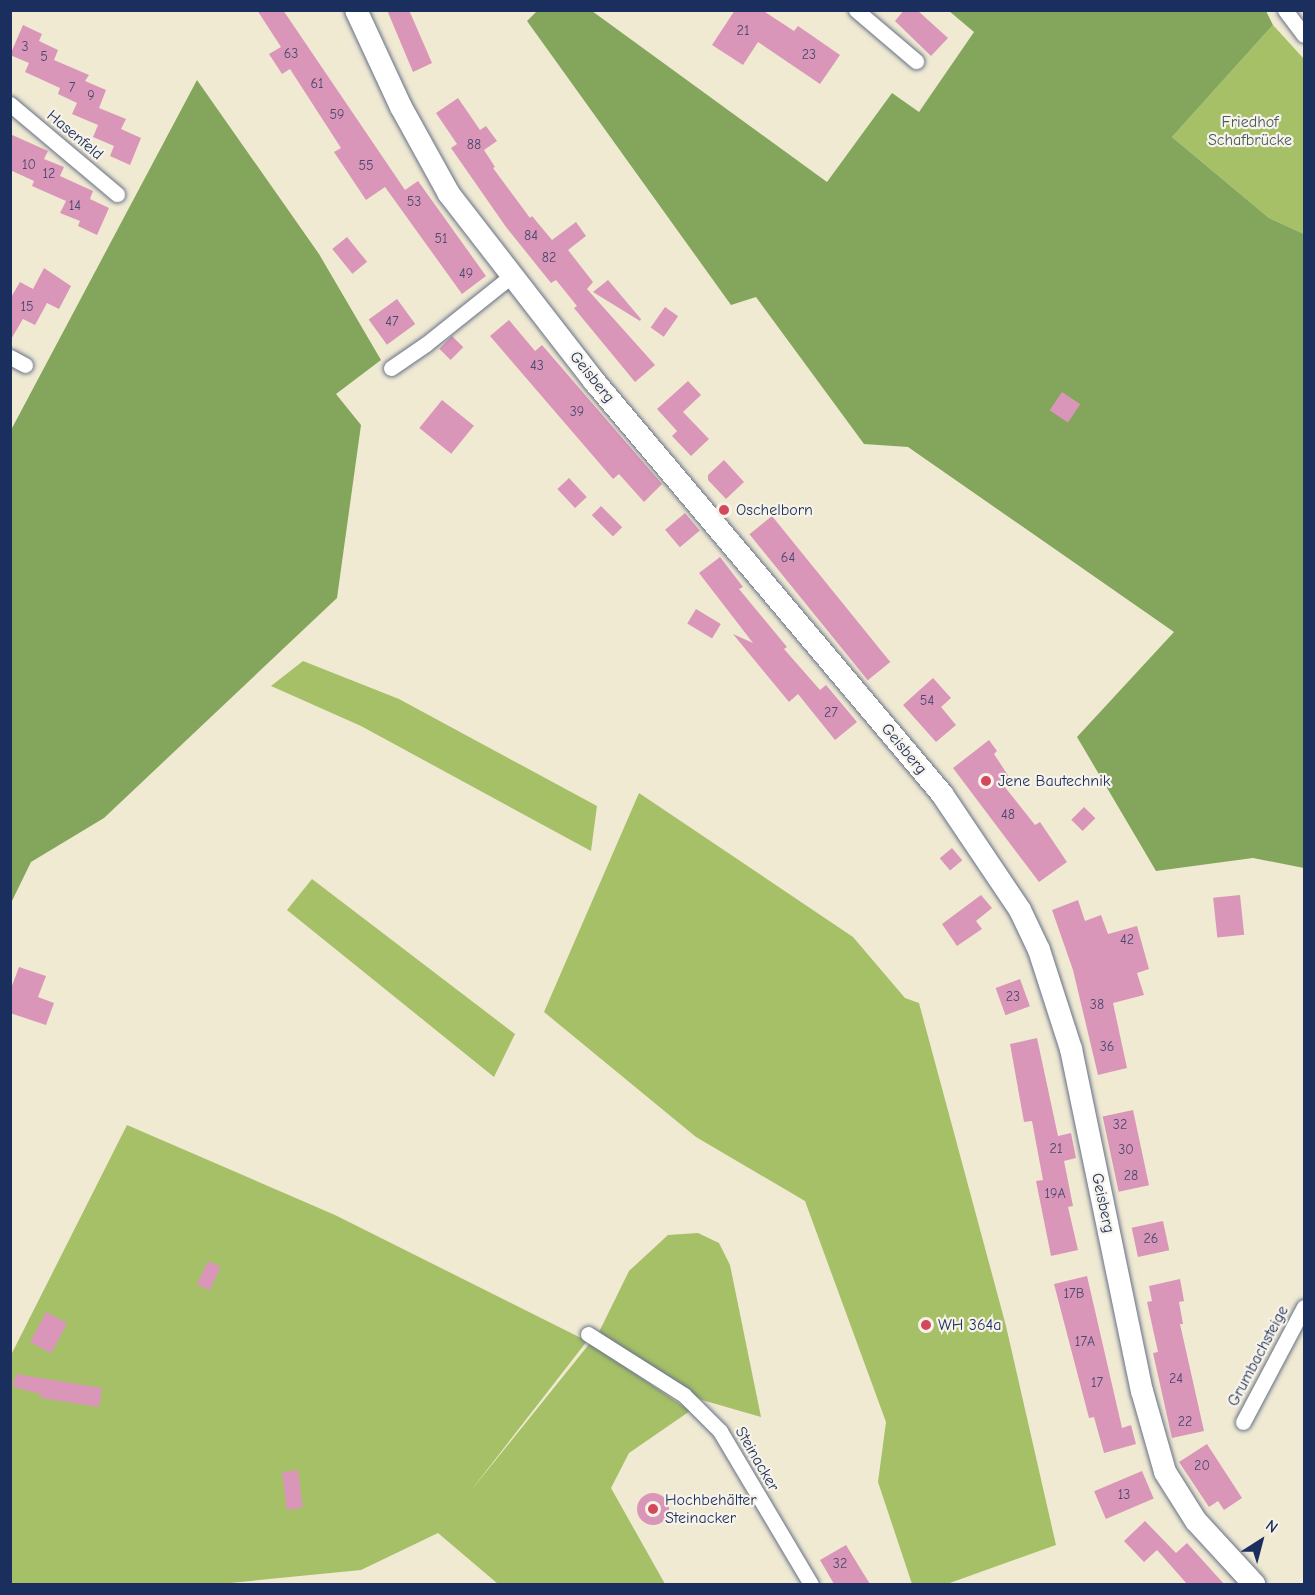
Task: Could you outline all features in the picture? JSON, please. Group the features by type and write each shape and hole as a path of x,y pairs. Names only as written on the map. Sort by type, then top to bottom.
{"street":[{"name":"Geisberg","path":"356,10 397,99 448,194 510,277 594,381 942,794 1020,910 1039,950 1071,1048 1142,1391 1165,1472 1196,1521 1254,1584"},
{"path":"856,10 916,61"},
{"path":"1285,10 1305,35"},
{"name":"Hasenfeld","path":"10,104 117,194"},
{"path":"391,368 426,344 510,277"},
{"path":"10,357 25,364"},
{"name":"Grumbachsteige","path":"1243,1422 1305,1306"},
{"name":"Steinacker","path":"588,1334 684,1395 720,1431 811,1584"}],"green space":[{"path":"537,11 592,11 827,182 892,93 919,112 974,32 949,11 1266,11 1273,25 1172,137 1269,218 1304,234 1304,868 1253,858 1156,871 1077,737 1174,632 908,447 864,444 756,297 731,305 527,21"},
{"name":"Friedhof Schafbrücke","path":"1273,25 1304,59 1304,234 1269,218 1172,137"},
{"path":"197,80 319,254 381,360 336,394 361,425 337,598 104,818 31,862 11,903 11,430"},
{"path":"303,661 399,699 597,806 591,851 361,726 271,686"},
{"path":"639,793 853,937 905,998 919,1003 1006,1326 1056,1545 947,1584 912,1584 878,1482 886,1422 805,1201 696,1137 544,1012"},
{"path":"312,879 515,1034 494,1077 287,910"},
{"path":"127,1125 335,1215 587,1341 469,1493 590,1343 690,1411 629,1453 611,1488 665,1584 498,1584 438,1533 361,1570 220,1584 11,1584 10,1357"},
{"path":"698,1233 719,1243 730,1265 761,1417 702,1400 599,1332 629,1271 668,1235"}],"building":[{"path":"257,10 283,10 405,190 418,181 486,276 462,294 385,187 366,200 334,152 341,148 290,69 282,74 269,54 281,47"},
{"path":"387,10 409,10 432,63 413,72"},
{"path":"735,10 762,10 794,31 798,26 840,55 820,84 758,42 743,65 712,45"},
{"path":"904,10 917,10 948,38 931,56 895,21"},
{"path":"23,25 42,34 39,41 58,50 54,60 89,75 85,81 106,90 99,108 126,119 121,129 141,138 130,165 110,156 114,146 93,137 98,125 72,114 77,103 58,94 60,88 25,72 29,63 10,55"},
{"path":"458,98 480,130 486,126 497,141 484,150 495,167 493,168 530,218 532,216 552,240 576,222 586,236 568,250 593,282 587,289 655,365 635,382 574,308 577,306 556,280 551,283 506,227 451,148 457,144 436,113"},
{"path":"10,134 48,151 44,159 64,167 60,176 93,191 90,199 109,208 97,235 78,226 80,221 60,213 66,201 32,186 34,181 10,170"},
{"path":"347,237 367,262 352,274 332,249"},
{"path":"44,268 71,286 59,309 47,303 35,325 23,319 10,341 10,299 20,282 33,289"},
{"path":"608,280 641,319 640,321 593,292"},
{"path":"397,299 415,324 387,345 369,320"},
{"path":"665,307 678,316 664,337 651,327"},
{"path":"509,320 535,351 542,345 662,484 644,502 619,474 613,479 490,336"},
{"path":"452,336 463,347 451,360 439,349"},
{"path":"688,381 701,395 683,412 709,439 691,456 672,436 677,431 657,409"},
{"path":"1062,392 1080,404 1068,423 1050,410"},
{"path":"442,400 474,426 451,454 419,428"},
{"path":"724,460 744,482 726,499 708,480 708,475"},
{"path":"569,478 587,497 575,508 557,489"},
{"path":"601,506 622,527 613,536 592,515"},
{"path":"685,513 700,531 680,547 665,530"},
{"path":"772,516 890,662 868,680 749,534"},
{"path":"720,557 743,587 739,589 787,647 784,649 820,690 826,685 857,722 835,740 798,694 789,702 733,634 753,643 699,573"},
{"path":"696,609 721,624 712,639 687,624"},
{"path":"933,678 951,698 941,707 956,725 936,742 903,705"},
{"path":"989,740 997,751 994,754 1011,780 1004,786 1035,825 1040,822 1067,862 1039,882 953,768"},
{"path":"1084,807 1095,818 1083,831 1071,820"},
{"path":"952,848 962,860 950,871 940,858"},
{"path":"981,895 992,908 976,921 982,929 957,946 942,924"},
{"path":"1240,895 1244,935 1217,938 1213,898"},
{"path":"1078,900 1085,921 1101,915 1108,934 1137,926 1149,969 1137,973 1144,995 1113,1003 1127,1068 1098,1075 1073,970 1052,910"},
{"path":"19,967 46,976 38,997 54,1003 46,1025 10,1013 10,991"},
{"path":"1020,979 1030,1006 1005,1015 996,988"},
{"path":"1037,1038 1058,1136 1071,1133 1076,1158 1064,1161 1073,1206 1068,1207 1078,1250 1051,1256 1036,1181 1043,1180 1032,1121 1024,1122 1010,1044"},
{"path":"1133,1110 1149,1185 1119,1192 1103,1116"},
{"path":"1163,1221 1169,1250 1138,1257 1132,1228"},
{"path":"208,1261 221,1267 210,1290 197,1285"},
{"path":"1087,1276 1122,1428 1131,1425 1136,1444 1104,1453 1094,1417 1089,1418 1054,1284"},
{"path":"1180,1279 1184,1301 1179,1302 1183,1324 1180,1324 1204,1431 1172,1438 1153,1353 1158,1352 1147,1302 1152,1301 1149,1286"},
{"path":"46,1312 67,1323 51,1353 30,1342"},
{"path":"16,1374 102,1388 99,1407 41,1398 41,1394 13,1387"},
{"path":"1207,1444 1242,1498 1224,1510 1218,1501 1209,1507 1179,1462"},
{"path":"298,1470 303,1508 287,1510 282,1472"},
{"path":"1142,1471 1154,1499 1106,1519 1094,1491"},
{"name":"Hochbehälter Steinacker","path":"653,1493 664,1498 669,1509 664,1520 653,1525 642,1520 637,1509 642,1498"},
{"path":"1145,1521 1176,1553 1187,1543 1224,1584 1187,1584 1157,1550 1144,1562 1124,1541"},
{"path":"846,1545 870,1584 834,1584 820,1560"}],"place":[{"name":"Oschelborn","path":"724,510"},
{"name":"Jene Bautechnik","path":"986,781"},
{"name":"WH 364a","path":"926,1325"},
{"name":"Hochbehälter Steinacker","path":"653,1509"}]}
